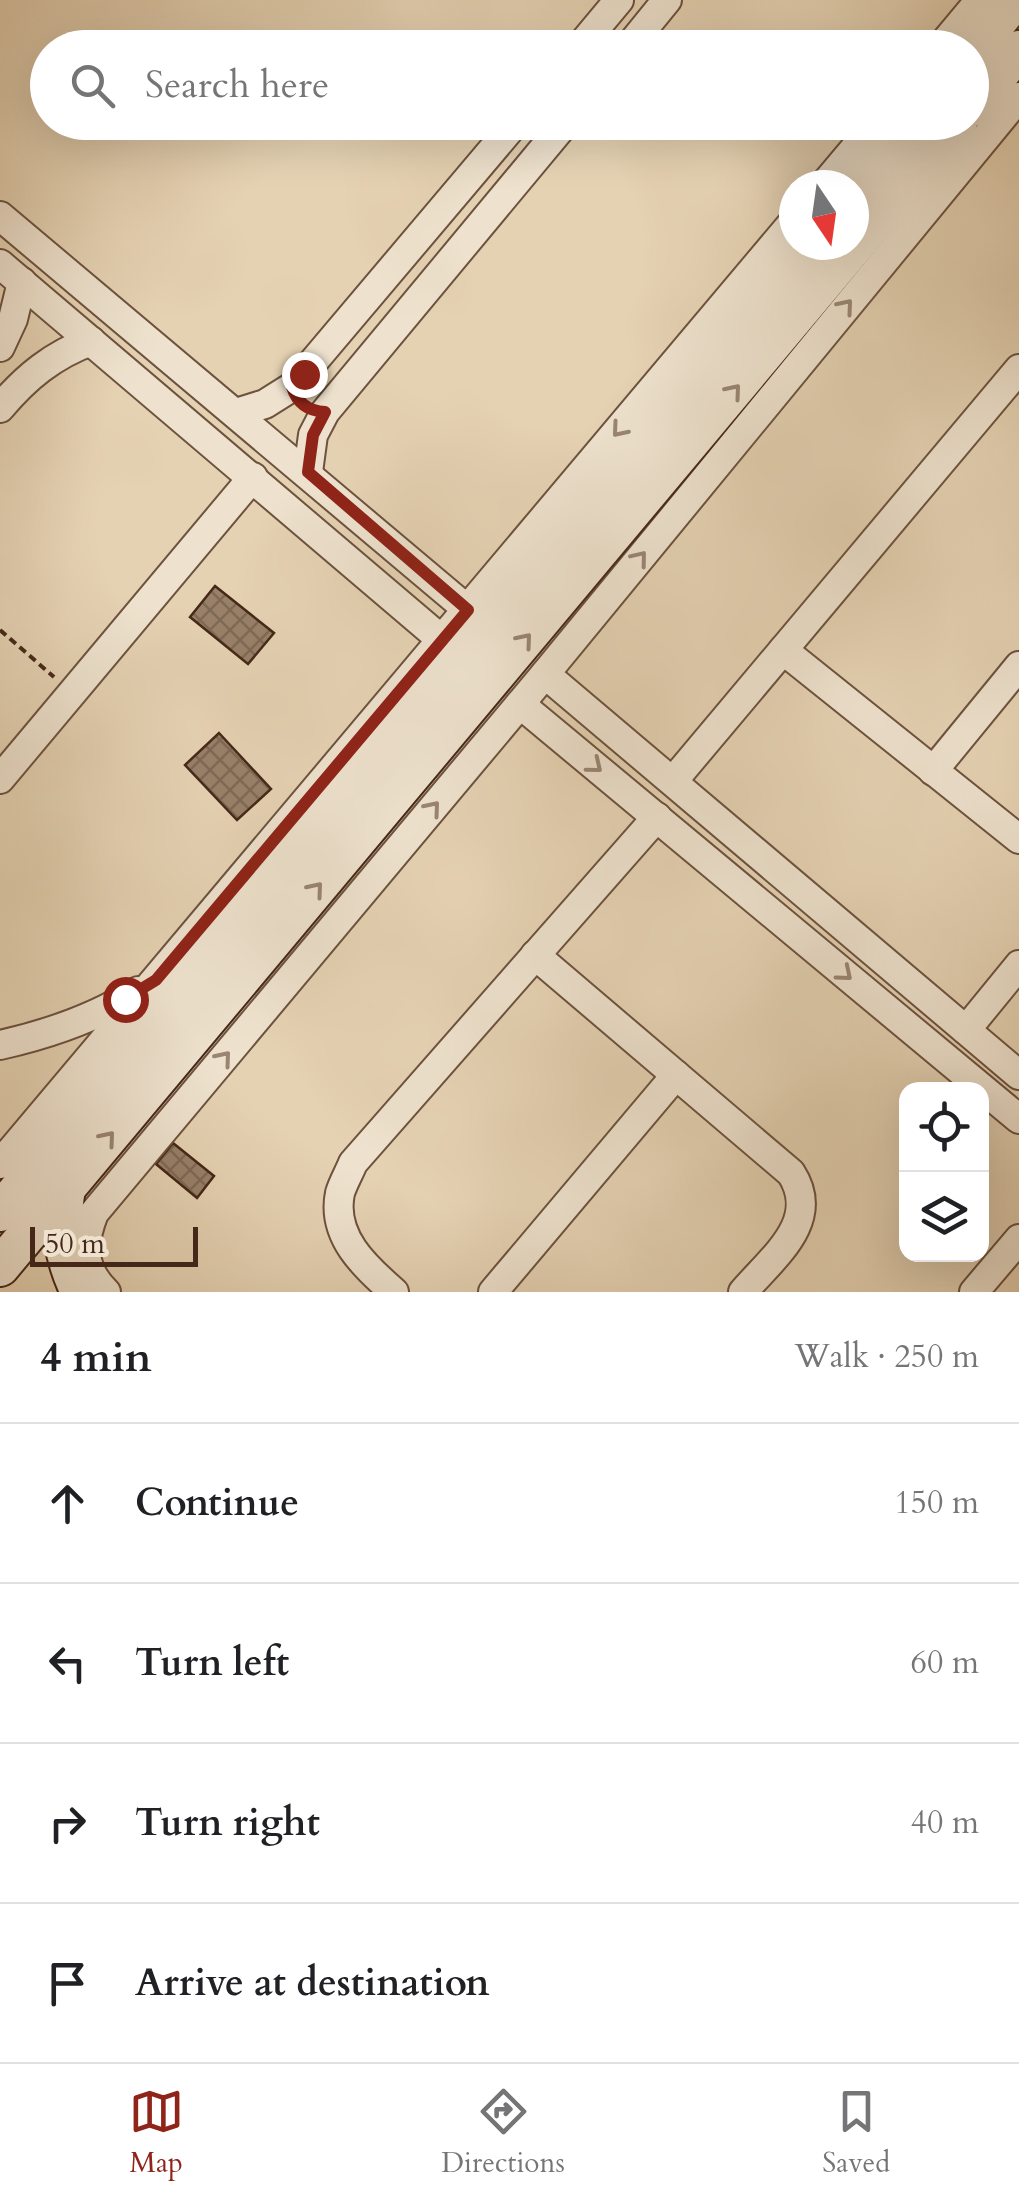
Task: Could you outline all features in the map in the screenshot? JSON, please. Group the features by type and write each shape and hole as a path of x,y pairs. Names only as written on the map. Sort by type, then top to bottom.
{"street":[{"path":"594,30 619,0"},
{"path":"643,30 667,0"},
{"path":"955,30 980,0"},
{"path":"989,31 1015,0"},
{"path":"989,86 1019,50"},
{"path":"989,134 1019,98"},
{"path":"236,413 265,404 292,387 501,140"},
{"path":"308,472 313,435 325,412 551,140"},
{"path":"837,170 862,140"},
{"path":"869,175 898,140"},
{"path":"0,1267 943,140"},
{"path":"106,1292 96,1282 84,1254 85,1236 94,1213 984,140"},
{"path":"0,216 468,610"},
{"path":"0,1212 292,842 442,640 779,239"},
{"path":"0,1164 156,980 292,842 797,260"},
{"path":"11,273 442,640"},
{"path":"11,273 3,342 24,341 31,347 39,368"},
{"path":"0,408 39,368 59,354 92,340"},
{"path":"674,781 1019,369"},
{"path":"292,387 303,406 325,412"},
{"path":"0,780 254,477"},
{"path":"783,650 1019,839"},
{"path":"934,770 1019,666"},
{"path":"545,674 1019,1075"},
{"path":"520,704 1019,1119"},
{"path":"394,1292 355,1256 342,1226 340,1194 353,1164 656,817"},
{"path":"536,955 791,1173 801,1188 803,1206 799,1223 743,1292"},
{"path":"966,1030 1019,965"},
{"path":"0,1045 58,1030 92,1016 156,980"},
{"path":"493,1292 676,1075"},
{"path":"66,1189 60,1226 69,1269 80,1292"},
{"path":"974,1292 1019,1239"}],"path":[{"path":"0,630 73,693"}],"building":[{"path":"215,586 274,633 248,664 190,617"},
{"path":"219,733 271,789 237,820 185,765"},
{"path":"173,1143 214,1176 197,1198 156,1164"}],"route":[{"path":"125,999 156,980 468,610 308,472 313,435 325,412 303,406 294,394 292,387 304,374"}]}
